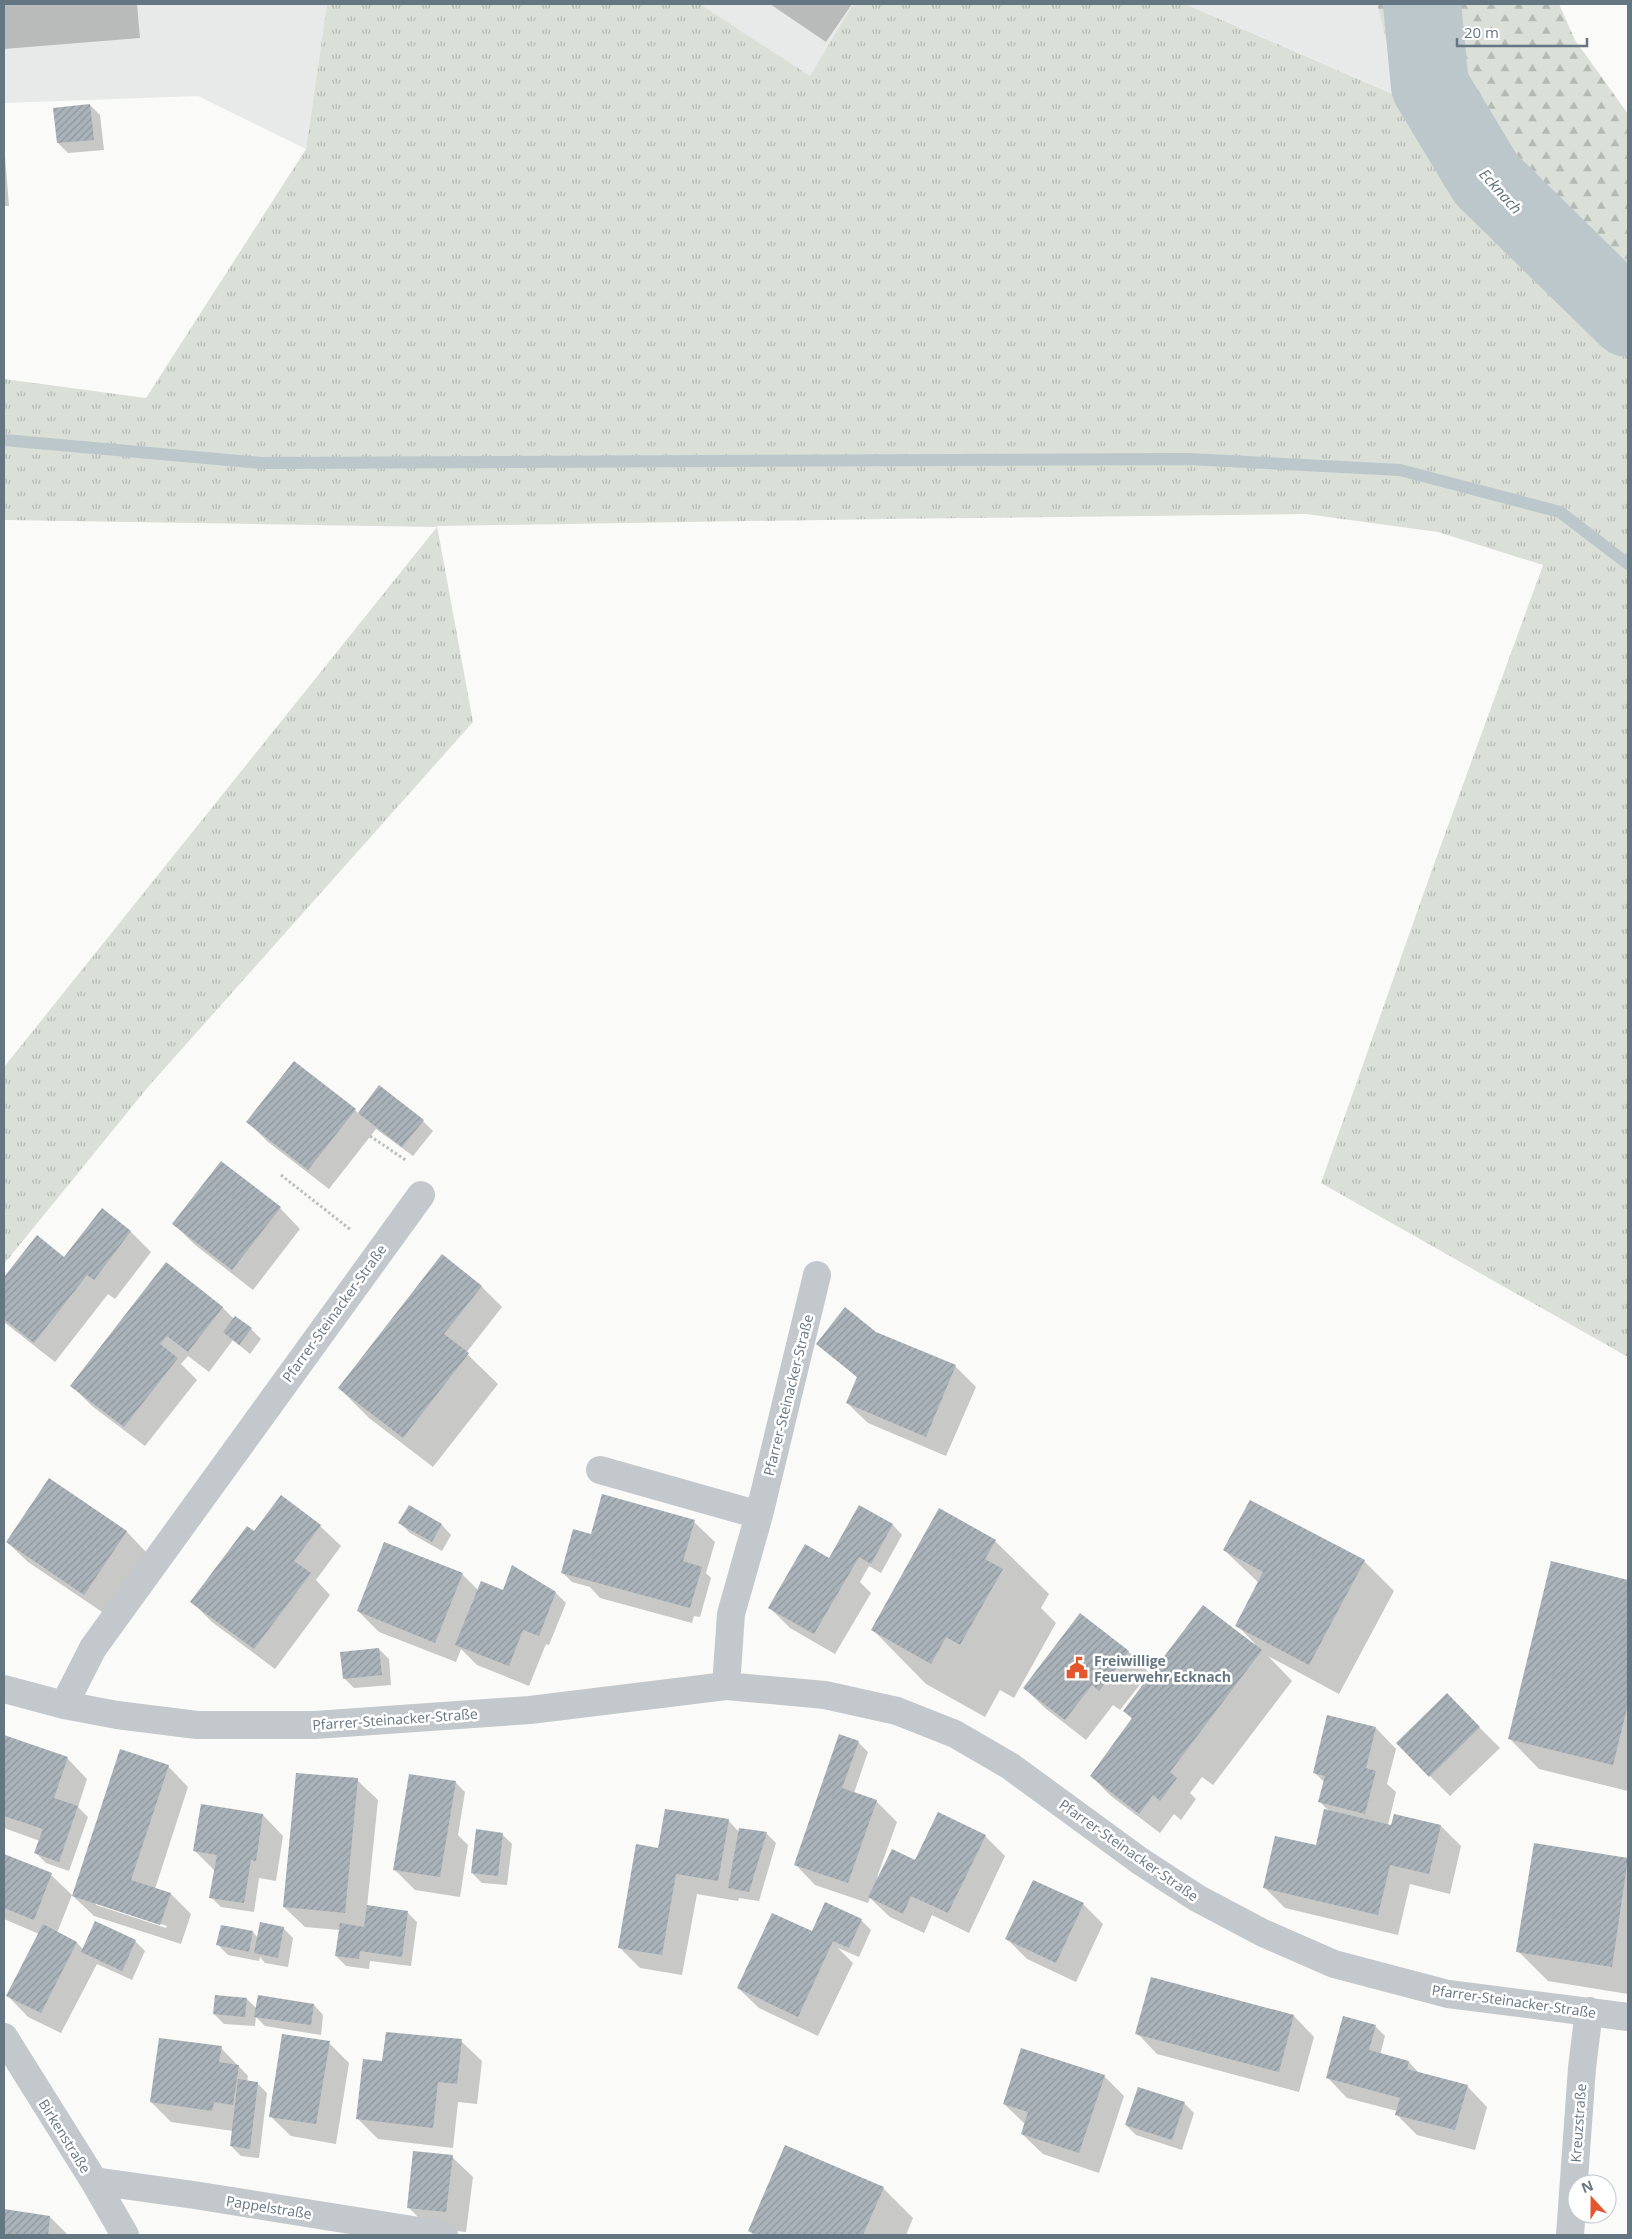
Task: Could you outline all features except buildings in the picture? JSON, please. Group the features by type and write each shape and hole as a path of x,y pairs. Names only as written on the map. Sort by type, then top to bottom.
{"street":[{"name":"Pfarrer-Steinacker-Straße","path":"64,1705 93,1648 421,1195"},
{"name":"Pfarrer-Steinacker-Straße","path":"726,1686 731,1614 759,1515 817,1275"},
{"path":"600,1470 759,1515"},
{"name":"Pfarrer-Steinacker-Straße","path":"4,1689 64,1705 117,1715 197,1725 315,1725 530,1710 726,1686 825,1694 896,1711 955,1734 1010,1766 1140,1861 1197,1898 1263,1933 1334,1964 1388,1980 1448,1994 1628,2017"},
{"name":"Kreuzstraße","path":"1570,2235 1582,2068 1589,2011"},
{"name":"Birkenstraße","path":"4,2037 125,2235"},
{"name":"Pappelstraße","path":"94,2182 204,2196 444,2235"}],"path":[{"path":"281,1176 379,1252"}],"shaded area":[{"path":"4,4 327,4 306,149 198,96 4,103"},
{"path":"700,4 853,4 811,77"},
{"path":"1185,4 1377,4 1401,97"}],"green space":[{"path":"327,4 700,4 810,76 853,4 1185,4 1400,97 1400,94 1451,159 1628,334 1628,1357 1321,1183 1543,565 1438,532 1306,514 437,526 473,722 148,1087 4,1264 4,1067 437,527 4,520 4,379 146,398 306,149"},
{"path":"1377,4 1559,4 1575,40 1628,114 1628,334 1443,149 1400,94"}],"waterway":[{"name":"Ecknach","path":"1422,4 1430,86 1486,179 1628,318"},
{"path":"4,440 262,463 1188,459 1400,470 1560,512 1628,564"}],"place":[{"name":"Freiwillige Feuerwehr Ecknach","path":"1077,1668"}]}
